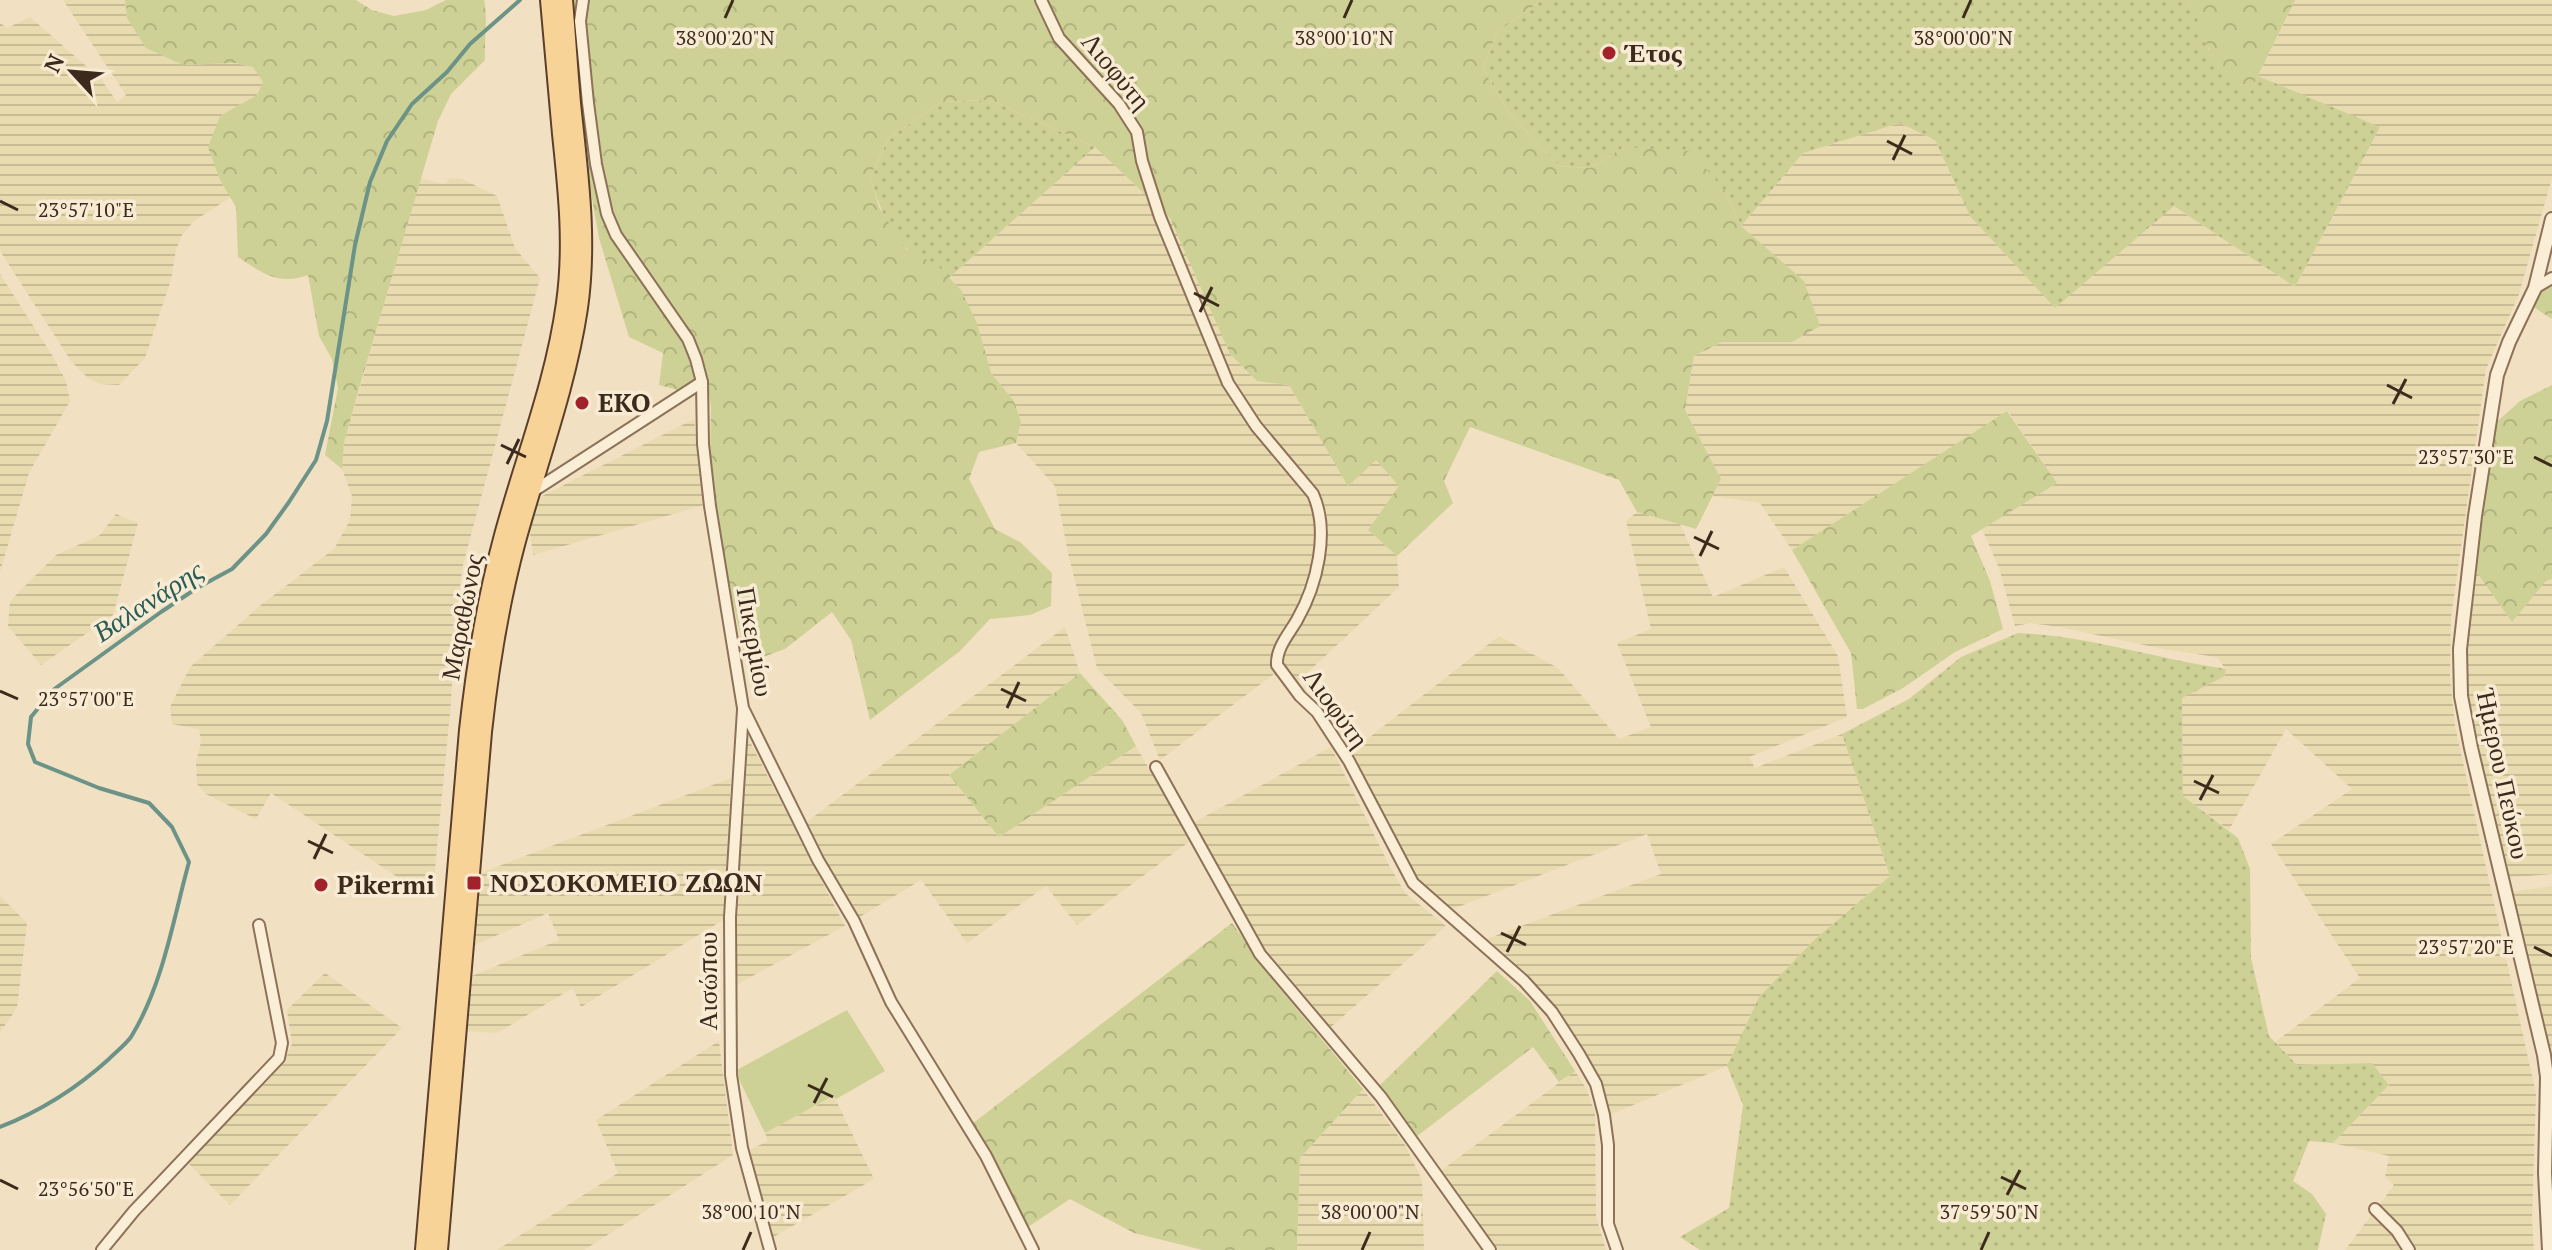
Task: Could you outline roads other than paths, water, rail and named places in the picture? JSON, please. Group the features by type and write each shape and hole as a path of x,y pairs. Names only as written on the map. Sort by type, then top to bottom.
{"main road":[{"name":"Μαραθώνος","path":"424,1250 475,669 498,553 555,355 568,274 570,225 549,0"},
{"name":"Μαραθώνος","path":"439,1250 487,698 499,616 530,493 569,359 584,257 582,183 564,0"}],"street":[{"name":"Πικερμίου","path":"583,0 580,21 588,103 596,164 607,214 616,235 688,339 702,382 703,444 710,506 743,708 818,860 854,921 891,1002 986,1156 1033,1250"},
{"name":"Λιοφύτη","path":"1041,0 1059,38 1119,104 1137,132 1142,161 1160,217 1228,383 1256,426 1313,494 1318,506 1321,535 1315,576 1308,599 1280,648 1277,665 1300,696 1317,712 1349,761 1413,883 1524,981 1552,1012 1579,1054 1596,1084 1604,1115 1608,1145 1608,1224 1617,1250"},
{"name":"Ήμερου Πεύκου","path":"2549,1250 2544,1055 2505,898 2461,696 2460,649 2497,375 2535,288 2552,219"},
{"path":"2535,288 2552,278"},
{"path":"530,493 702,382"},
{"name":"Αισώπου","path":"743,708 730,917 731,1075 742,1148 770,1250"},
{"path":"1156,767 1260,954 1381,1097 1490,1250"},
{"path":"102,1250 134,1211 279,1058 282,1043 259,925"},
{"path":"2375,1209 2397,1231 2409,1250"}],"waterway":[{"name":"Βαλανάρης","path":"0,1127 30,1114 71,1089 131,1037 159,974 189,862 172,827 149,803 99,788 35,762 28,744 31,717 53,690 161,612 232,569 266,534 289,502 316,460 327,421 355,245 370,182 387,141 412,104 447,72 470,44 520,0"}],"place":[{"name":"Έτος","path":"1609,53"},
{"name":"EKO","path":"582,403"},
{"name":"ΝΟΣΟΚΟΜΕΙΟ ΖΩΩΝ","path":"474,883"},
{"name":"Pikermi","path":"321,885"}]}
